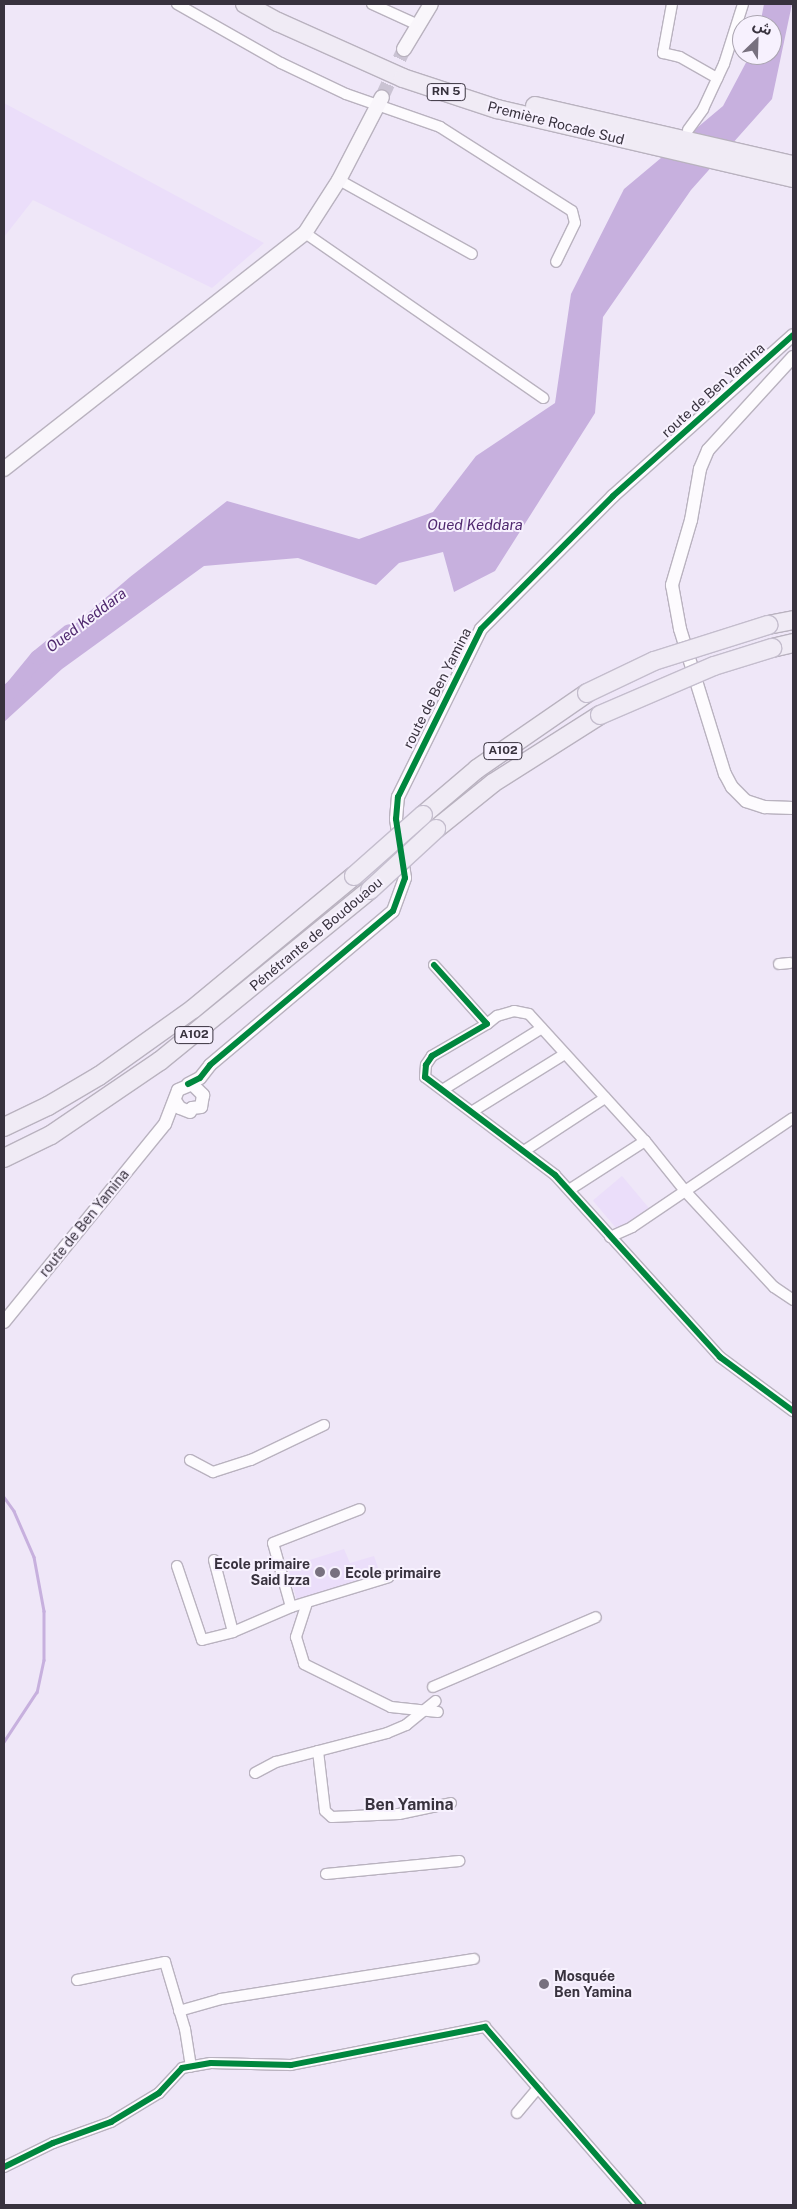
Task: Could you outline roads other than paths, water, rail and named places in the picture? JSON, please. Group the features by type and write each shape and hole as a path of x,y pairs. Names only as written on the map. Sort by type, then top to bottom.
{"highway":[{"name":"Première Rocade Sud","path":"246,4 278,22 403,78 497,109 755,162 793,165"},
{"name":"Première Rocade Sud","path":"269,4 408,68 500,98 661,142"},
{"name":"Première Rocade Sud","path":"755,162 793,178"},
{"name":"Pénétrante de Boudouaou","path":"4,1127 48,1106 99,1076 193,1009 354,876 477,769 587,693 654,661 768,625 793,620"},
{"name":"Pénétrante de Boudouaou","path":"4,1158 51,1135 160,1061 370,890 436,829 493,783 600,715 706,669 793,643"}],"main road":[{"path":"404,49 431,4"},
{"path":"4,469 305,233 339,180 380,102"}],"street":[{"path":"177,4 281,63 440,127 572,211 575,223 556,262"},
{"path":"672,4 664,54 680,57 717,78"},
{"path":"688,130 703,109 717,78 743,4"},
{"path":"378,5 418,25"},
{"path":"339,180 472,254"},
{"path":"305,233 543,398"},
{"name":"route de Ben Yamina","path":"188,1084 200,1078 210,1065 393,911 399,901 406,878 396,819 398,797 481,629 613,496 793,335"},
{"path":"793,357 708,450 700,469 692,520 672,585 680,629 725,774 732,787 746,801 765,807 793,808"},
{"path":"779,964 790,963"},
{"path":"434,966 487,1024"},
{"path":"793,1300 774,1287 685,1191 645,1141 530,1014 514,1011 497,1016 487,1024 432,1056 426,1065 425,1077 444,1089 524,1151 569,1190 597,1218 610,1237 720,1356 793,1411"},
{"path":"444,1089 542,1028"},
{"path":"473,1111 565,1054"},
{"path":"202,1092 188,1084 178,1090 176,1102 186,1112 200,1107 202,1092 210,1065"},
{"path":"524,1151 605,1098"},
{"name":"route de Ben Yamina","path":"4,1322 165,1124 176,1102"},
{"name":"route de Ben Yamina","path":"165,1124 186,1112"},
{"path":"610,1237 632,1227 793,1118"},
{"path":"569,1190 645,1141"},
{"path":"190,1460 212,1472 251,1460 324,1425"},
{"path":"291,1607 273,1543 360,1509"},
{"path":"214,1560 233,1632"},
{"path":"176,1566 202,1640 233,1632 291,1607 389,1577"},
{"path":"307,1603 296,1637 304,1664 391,1707 438,1712"},
{"path":"433,1687 596,1617"},
{"path":"255,1772 276,1762 387,1733 406,1725 436,1701"},
{"path":"318,1752 325,1811 332,1817 399,1814 451,1803"},
{"path":"326,1874 460,1861"},
{"path":"179,2011 221,1999 474,1959"},
{"path":"77,1980 165,1962 179,2011 191,2067"},
{"path":"4,2168 53,2143 111,2122 159,2093 182,2068 211,2063 291,2065 485,2027 640,2205"},
{"path":"517,2113 538,2088"}],"water":[{"name":"Oued Keddara","path":"764,4 792,4 782,52 782,15 762,15"},
{"name":"Oued Keddara","path":"745,65 779,65 772,99 691,190 603,317 595,413 495,571 454,592 443,552 399,563 376,585 298,558 204,566 62,669 4,722 4,685 130,577 227,501 359,539 433,512 476,456 555,403 571,294 624,189 723,106"}],"waterway":[{"name":"Oued Keddara","path":"4,697 37,657 69,631"},
{"path":"4,1497 14,1511 34,1557 44,1611 44,1660 37,1692 4,1742"}],"tunnel":[{"path":"382,97 404,49"}],"place":[{"name":"Ecole primaire Said Izza","path":"320,1572"},
{"name":"Ecole primaire","path":"335,1573"},
{"name":"Mosquée Ben Yamina","path":"544,1984"}],"district":[{"name":"Ben Yamina","path":"409,1805"}]}
